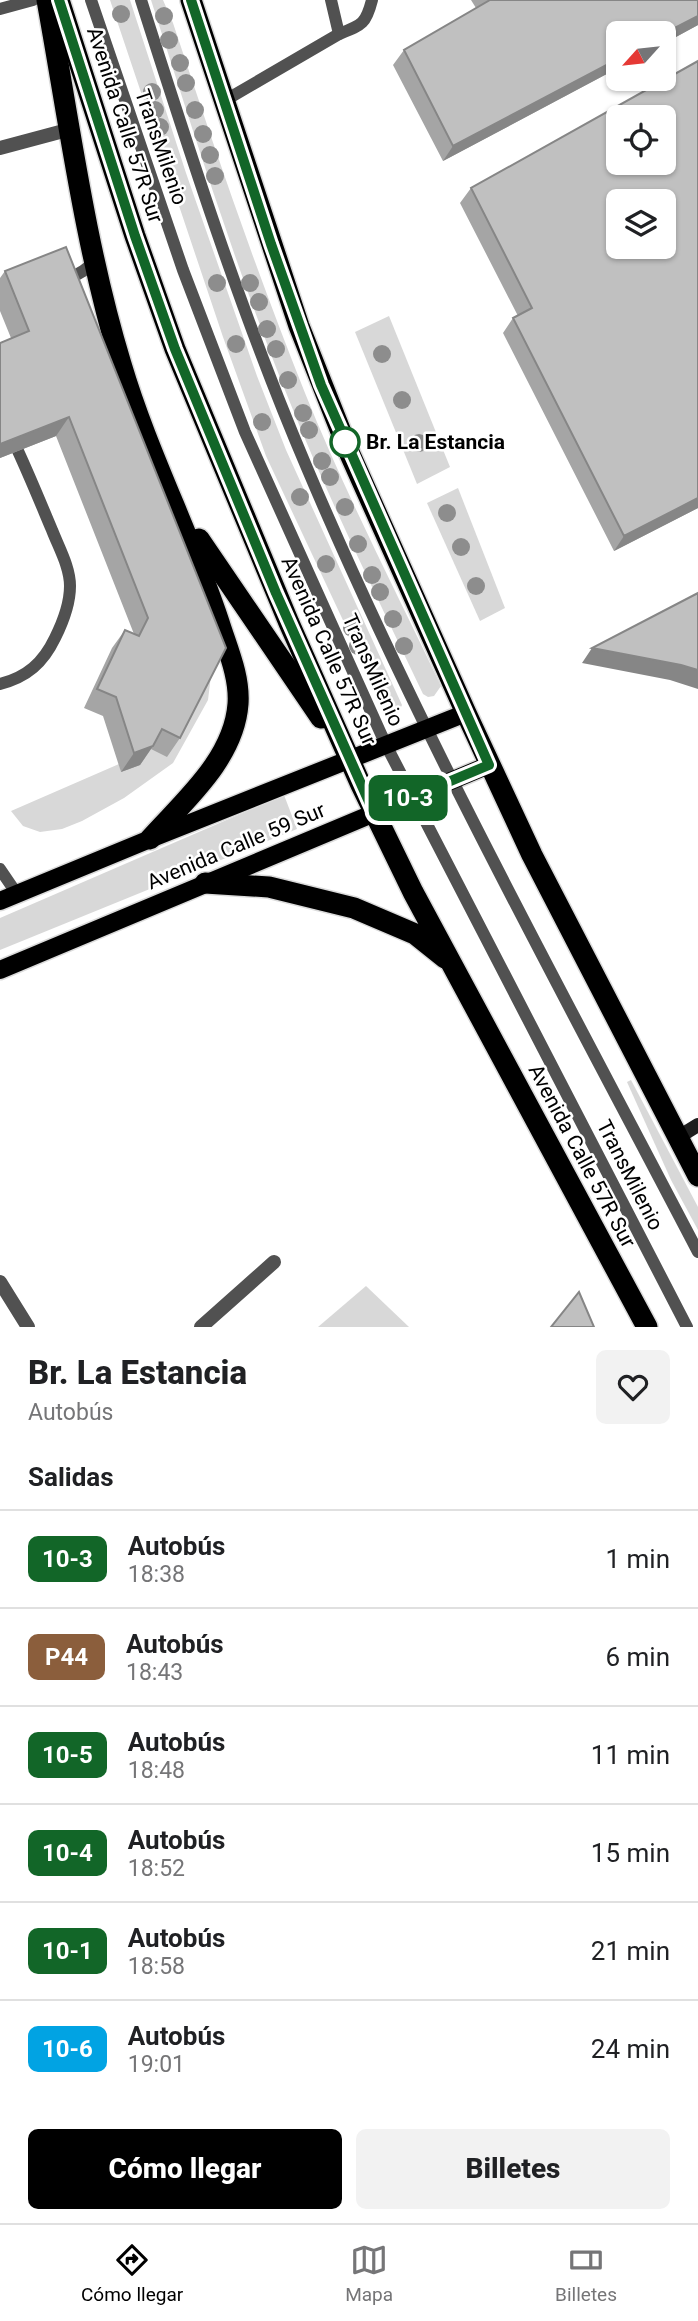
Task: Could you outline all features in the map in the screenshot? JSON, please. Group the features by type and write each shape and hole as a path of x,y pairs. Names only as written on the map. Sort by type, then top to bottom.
{"highway":[{"path":"47,0 96,261 102,323 214,608 238,687 234,725 221,753 204,779 150,839"},
{"name":"Avenida Calle 57R Sur","path":"59,0 135,236 175,349 276,593 349,760 452,963 647,1327"},
{"path":"191,0 321,385 489,765 532,855 698,1176"},
{"path":"173,499 219,571 349,760"},
{"path":"205,883 269,887 354,908 415,934 452,963"}],"main road":[{"name":"Avenida Calle 59 Sur","path":"5,898 466,713"},
{"name":"Avenida Calle 59 Sur","path":"0,970 489,765"}],"street":[{"path":"0,148 71,129"},
{"path":"677,1138 698,1125"},
{"path":"201,1327 274,1262"},
{"path":"0,1282 29,1327"}],"lane":[{"path":"0,9 33,0"},
{"name":"TransMilenio","path":"91,0 183,270 245,432 386,745 687,1327"},
{"name":"TransMilenio","path":"141,0 243,304 306,467 427,729 698,1252"},
{"path":"331,0 339,34"},
{"path":"224,101 339,34 360,26 368,17 372,0"},
{"path":"55,285 79,274 96,261"},
{"path":"0,684 19,679 36,666 50,648 68,606 70,587 69,573 18,451"},
{"path":"0,869 5,898"}],"shaded area":[{"path":"110,0 130,0 186,173 257,376 286,450 402,705 397,715 386,712 266,456 223,337"},
{"path":"151,0 163,0 173,23 236,209 287,347 337,467 441,686 434,696 423,694 304,437 233,251"},
{"path":"389,316 450,467 417,484 355,332"},
{"path":"458,488 505,608 480,621 427,503"},
{"path":"212,667 208,700 173,763 124,798 62,829 40,832 23,826 11,811 119,764 121,772 149,748"},
{"path":"284,795 297,829 0,950 0,918"},
{"path":"631,1080 698,1207 698,1230 671,1180 627,1082"},
{"path":"366,1286 409,1327 318,1327"}],"building":[{"path":"490,0 698,0 698,16 676,27 676,21 606,21 606,65 453,146 404,50"},
{"path":"698,61 698,498 624,536 513,318 532,308 471,188 606,112 606,175 676,175 676,105 619,105 644,91 676,91 676,73"},
{"path":"66,247 226,648 180,738 162,729 153,746 134,753 116,697 97,689 125,630 139,636 148,618 69,417 0,444 0,343 29,331 5,271"},
{"path":"698,593 698,670 592,648"},
{"path":"579,1292 594,1327 551,1327"}],"bus line":[{"name":"10-3","path":"59,0 135,236 175,349 276,593 374,813 489,765 321,385 271,244 191,0"}],"place":[{"name":"Br. La Estancia","path":"345,442"}]}
